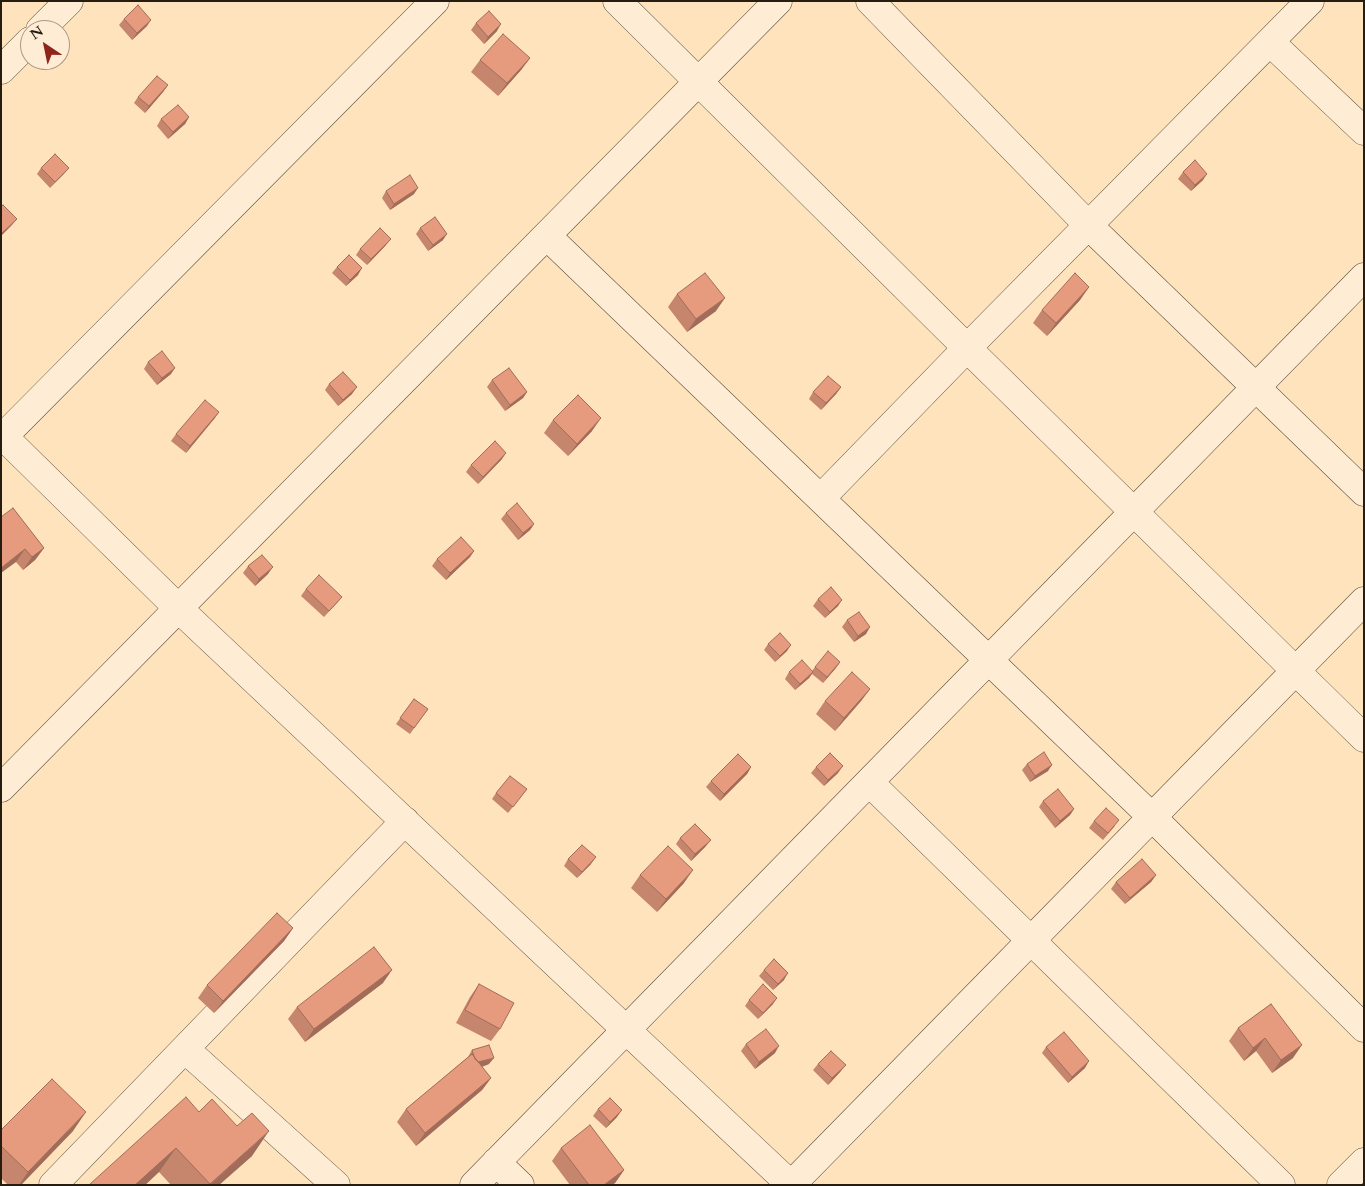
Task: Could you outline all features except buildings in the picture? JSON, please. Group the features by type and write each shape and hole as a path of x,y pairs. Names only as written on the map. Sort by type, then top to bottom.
{"street":[{"path":"50,20 69,1"},
{"path":"435,1 2,437 179,608 791,1185 1364,601"},
{"path":"618,1 967,348 1364,738"},
{"path":"1,788 778,1"},
{"path":"870,1 1089,226 1364,492"},
{"path":"821,498 1310,1"},
{"path":"1270,42 1364,131"},
{"path":"1,70 20,51"},
{"path":"547,236 1152,817 1364,1028"},
{"path":"474,1185 1364,277"},
{"path":"869,782 1281,1185"},
{"path":"54,1185 405,821"},
{"path":"185,1049 336,1185"},
{"path":"496,1162 520,1185"},
{"path":"1341,1185 1364,1162"}]}
